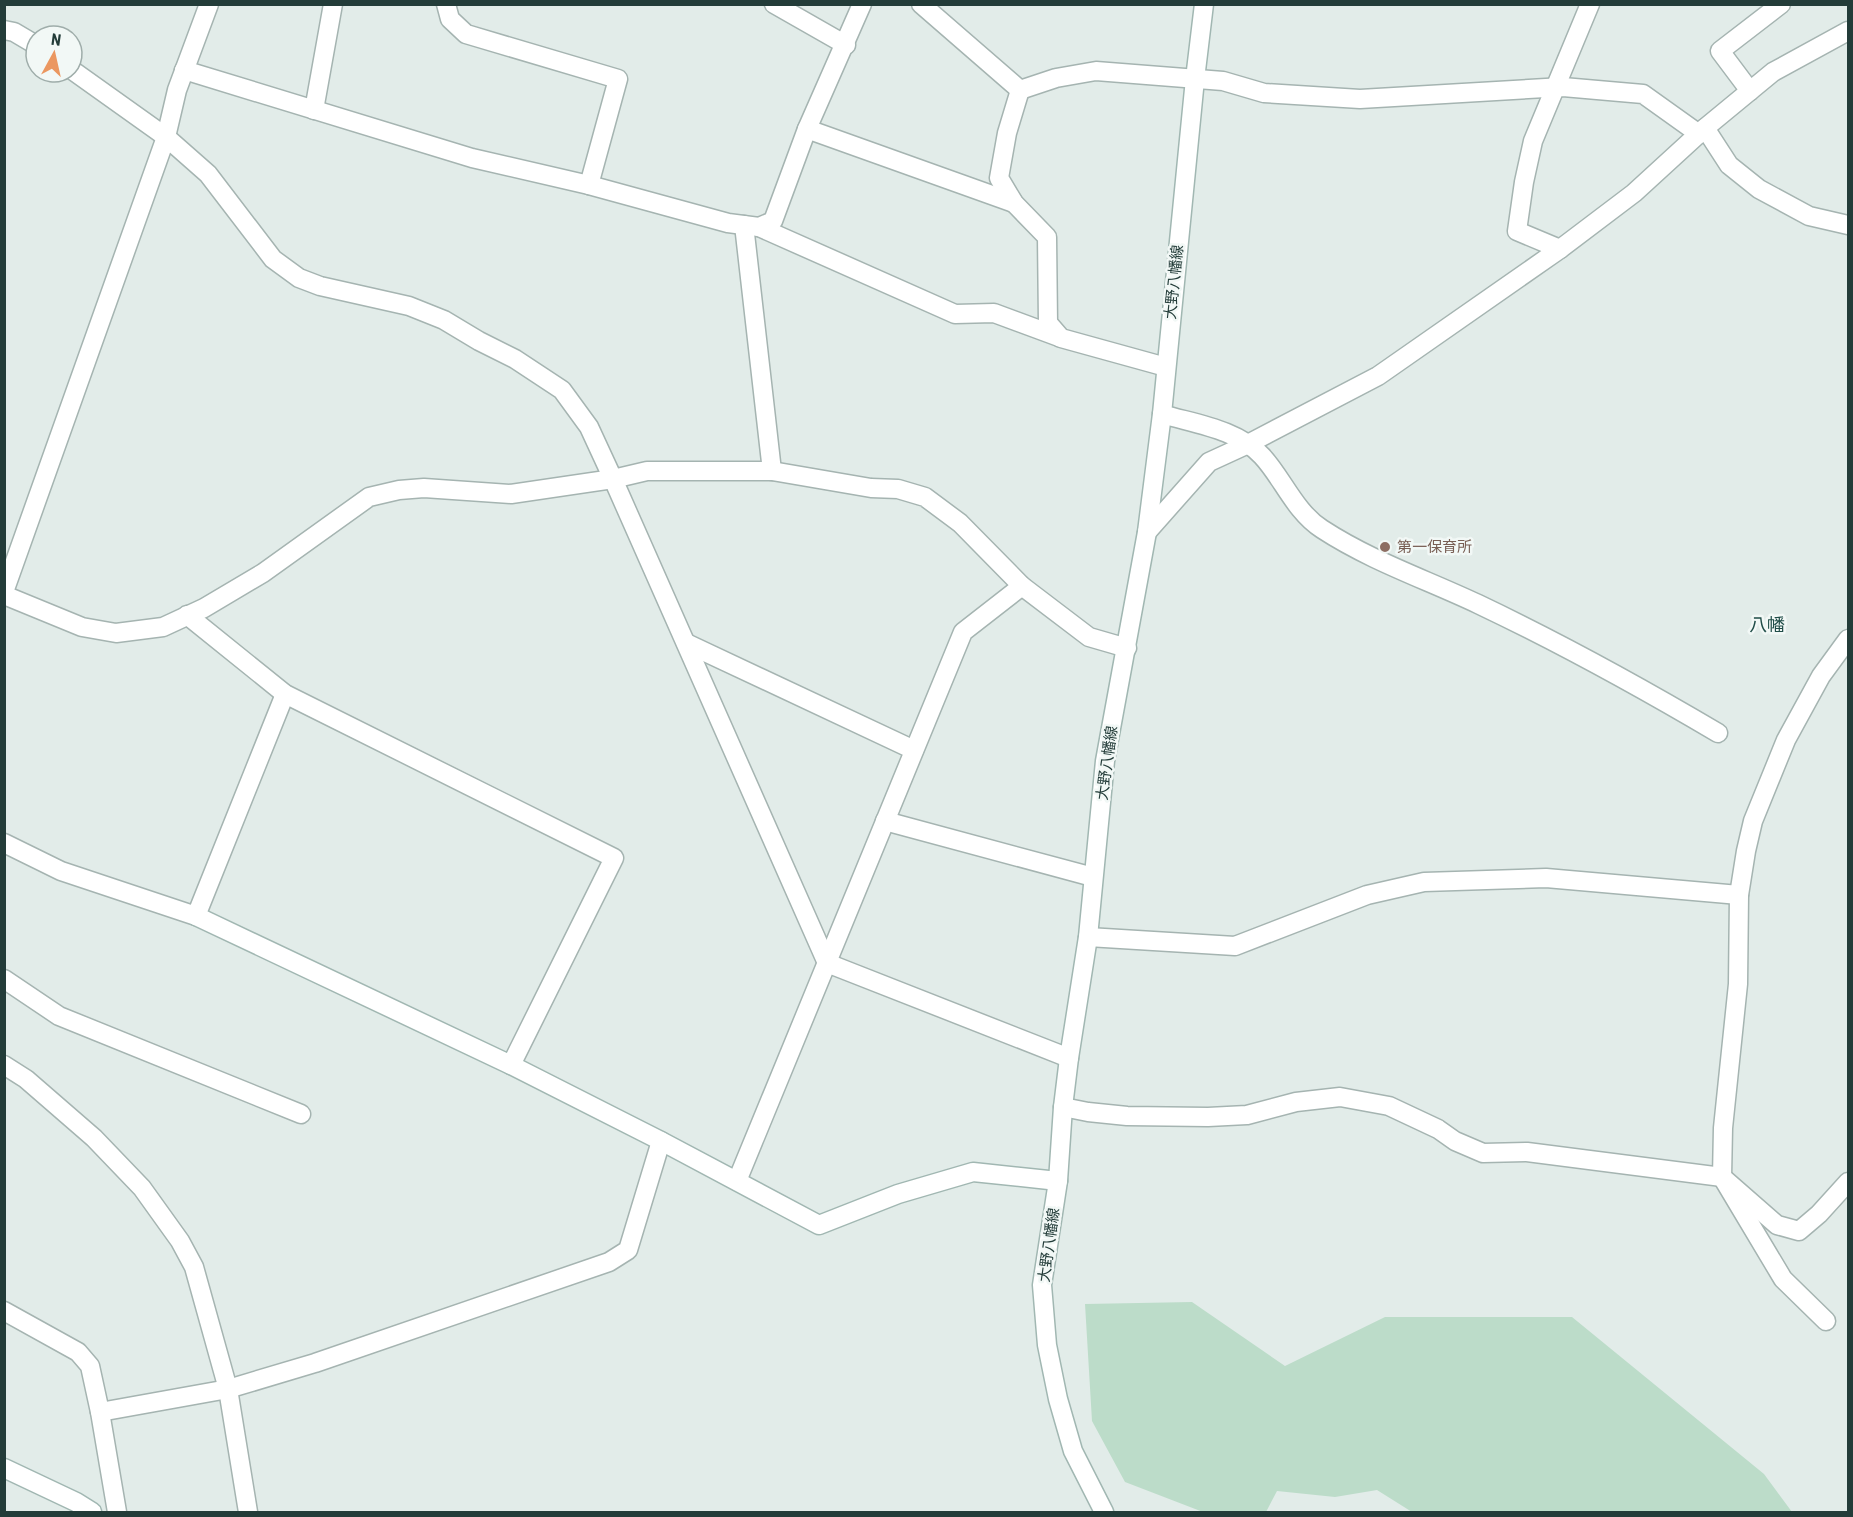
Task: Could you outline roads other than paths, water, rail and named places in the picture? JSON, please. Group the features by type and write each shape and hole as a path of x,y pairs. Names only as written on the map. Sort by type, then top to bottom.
{"street":[{"path":"209,4 177,90 166,136 4,593 82,627 116,633 163,627 204,608 263,573 369,497 399,490 424,488 511,494 613,479 647,471 772,471 871,488 898,489 925,497 960,523 1022,586 1089,637 1127,648"},
{"path":"314,110 333,4"},
{"path":"446,4 450,20 466,34 618,79 589,185"},
{"path":"774,4 846,45"},
{"path":"751,226 772,221 807,129 846,45 862,4"},
{"path":"921,4 1020,90"},
{"name":"大野八幡線","path":"1104,1512 1073,1451 1058,1399 1047,1345 1042,1285 1058,1181 1069,1058 1088,937 1105,761 1148,531 1204,4"},
{"path":"1560,249 1517,231 1533,141 1590,4"},
{"path":"1750,91 1720,51 1780,4"},
{"path":"4,30 14,32 24,38"},
{"path":"1148,531 1209,462 1378,376 1560,249 1634,193 1702,131 1773,72 1848,31"},
{"path":"184,70 472,158 589,185 729,223 751,226 955,314 994,313 1061,338 1166,367"},
{"path":"1020,90 1056,78 1096,71 1223,81 1264,93 1360,99 1556,87 1643,94 1702,131 1729,165 1759,189 1809,216 1848,225"},
{"path":"84,78 166,136 208,174 273,259 299,278 320,286 409,306 444,320 515,359 562,390 589,428 613,479 827,963 1069,1058"},
{"path":"1020,90 1007,133 999,178 1014,203 1047,237 1048,323 1061,338"},
{"path":"807,129 1014,203"},
{"path":"751,226 772,471"},
{"path":"1162,414 1229,433 1262,455 1291,498 1320,528 1379,562 1477,604 1620,676 1719,733"},
{"path":"736,1181 963,632 1022,586"},
{"path":"187,615 285,694 614,858 511,1065"},
{"path":"1826,1321 1783,1279 1722,1177 1723,1128 1738,984 1740,895 1746,850 1753,821 1786,740 1821,676 1848,639"},
{"path":"686,644 914,750"},
{"path":"196,916 285,694"},
{"path":"885,821 1093,877"},
{"path":"4,843 61,872 196,916 511,1065 819,1225 898,1194 973,1172 1058,1181"},
{"path":"1088,937 1235,946 1366,896 1424,882 1546,878 1740,895"},
{"path":"4,979 59,1016 301,1114"},
{"path":"4,1065 26,1079 94,1138 142,1188 180,1241 194,1267 228,1389 248,1512"},
{"path":"1063,1107 1126,1116 1208,1117 1247,1115 1296,1102 1340,1097 1389,1106 1483,1153 1527,1152 1722,1177 1777,1225 1799,1231 1819,1214 1848,1182"},
{"path":"100,1412 228,1389 315,1363 609,1262 628,1250 661,1141"},
{"path":"4,1311 78,1352 90,1366 117,1512"},
{"path":"4,1468 92,1512"}],"place":[{"name":"第一保育所","path":"1385,547"}],"district":[{"name":"八幡","path":"1767,624"}]}
